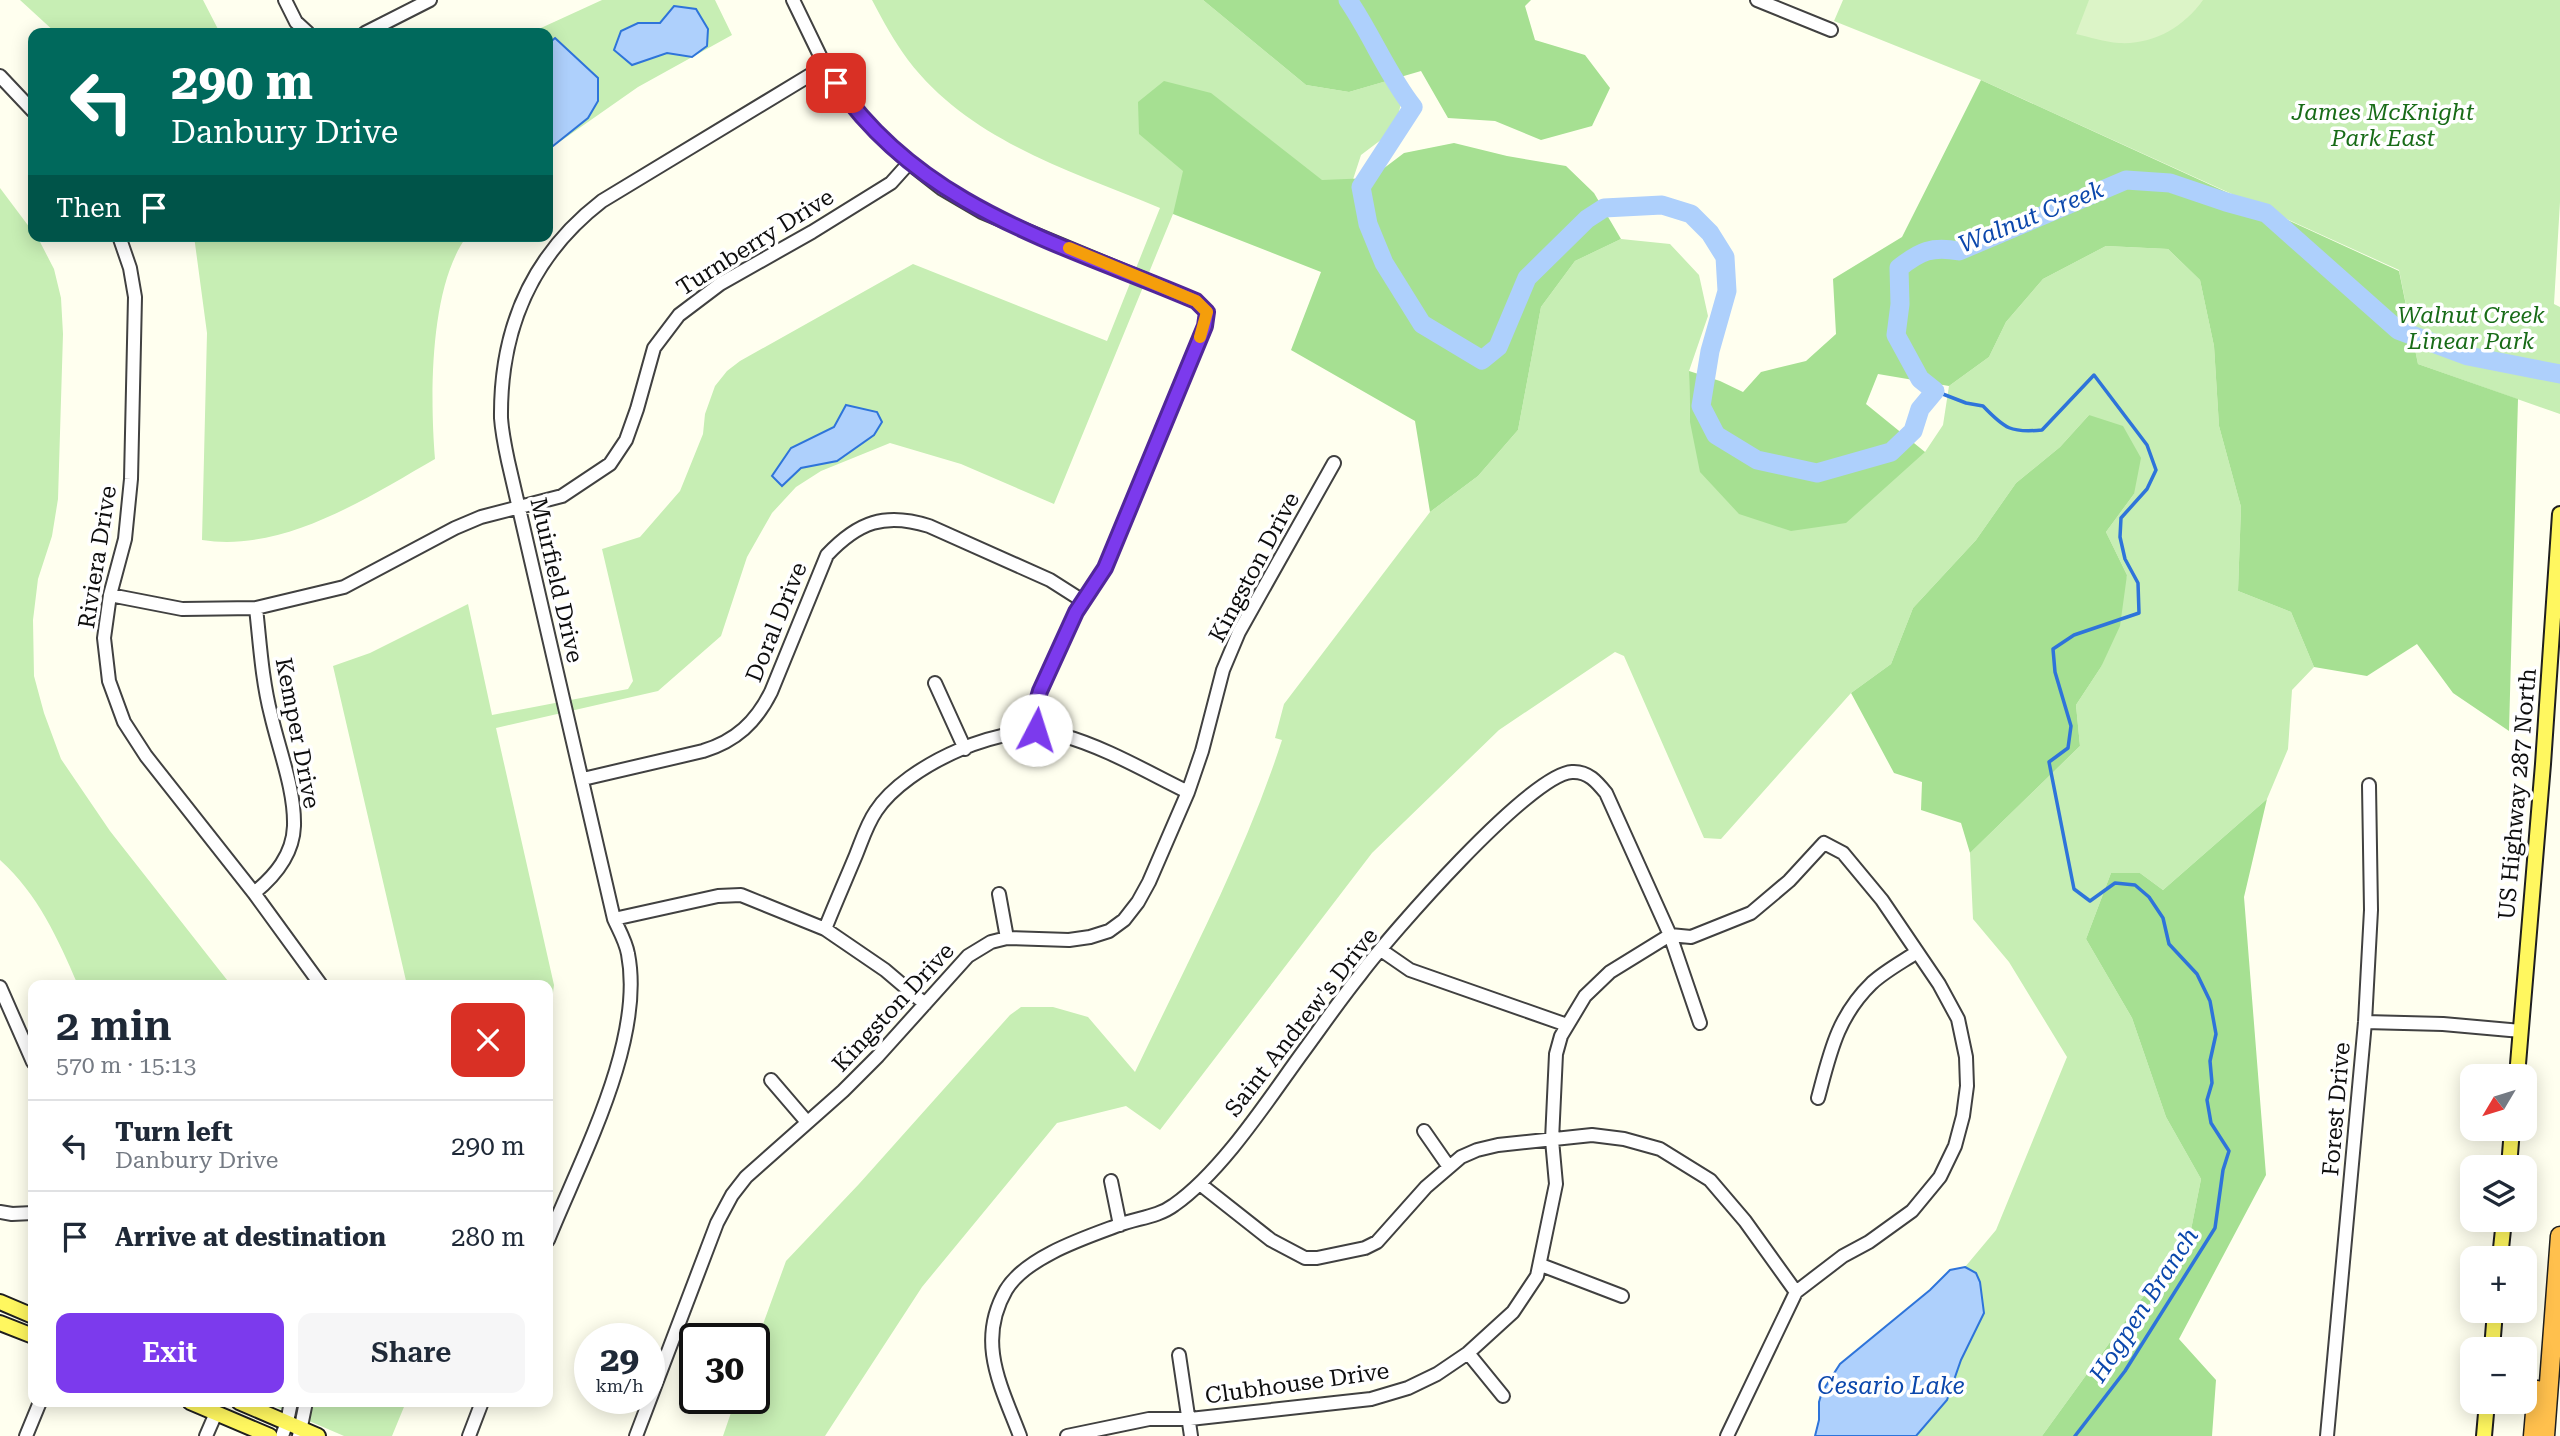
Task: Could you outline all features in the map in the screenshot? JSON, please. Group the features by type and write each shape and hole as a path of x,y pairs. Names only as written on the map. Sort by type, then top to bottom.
{"highway":[{"path":"2545,1436 2560,1236"},
{"path":"2533,1436 2544,1307 2549,1290 2557,1278"}],"main road":[{"name":"US Highway 287 North","path":"2518,1064 2560,514"},
{"path":"0,1302 28,1314"},
{"path":"0,1323 28,1334"},
{"path":"202,1407 270,1436"},
{"path":"248,1407 285,1429 318,1436"},
{"path":"2484,1436 2486,1414"}],"street":[{"path":"285,0 302,28"},
{"path":"375,28 430,0"},
{"path":"793,0 825,66 848,101 881,138 942,188 982,212 1196,301 1207,312 1205,326 1105,568 1076,612 1040,691 1036,705 1036,730"},
{"path":"1757,0 1831,30"},
{"name":"Muirfield Drive","path":"553,1228 611,1086 624,1041 629,1014 628,953 614,919 508,461 501,420 503,375 518,308 548,255 566,233 602,201 825,66"},
{"path":"0,76 28,106"},
{"name":"Turnberry Drive","path":"110,595 183,609 256,608 344,587 481,517 562,496 610,464 626,440 654,348 679,315 720,284 891,183 909,163"},
{"name":"Riviera Drive","path":"121,242 130,268 135,297 131,479 125,539 110,595 104,638 109,681 124,722 146,756 254,893 317,980"},
{"name":"Kingston Drive","path":"636,1436 717,1223 732,1195 760,1164 852,1082 968,956 991,942 1007,938 1069,940 1109,931 1124,920 1138,902 1188,792 1202,751 1223,670 1239,632 1334,463"},
{"name":"Doral Drive","path":"583,779 703,751 719,746 744,731 762,709 771,692 827,555 843,538 880,520 909,520 929,526 1050,580 1083,601"},
{"name":"Kemper Drive","path":"254,893 272,878 282,863 290,846 294,826 290,793 266,689 256,608"},
{"path":"935,683 965,748"},
{"path":"825,929 875,812 901,783 989,738 1036,730 1059,734 1081,741 1188,792"},
{"name":"Saint Andrew's Drive","path":"1020,1436 999,1382 992,1353 992,1322 1007,1288 1036,1261 1120,1225 1160,1213 1172,1207 1200,1184 1257,1114 1381,950 1473,847 1558,774 1580,772 1594,779 1606,793 1670,935 1700,1023"},
{"name":"Forest Drive","path":"2327,1436 2365,1022 2371,910 2369,785"},
{"name":"Clubhouse Drive","path":"1067,1436 1149,1419 1190,1419 1371,1398 1408,1388 1437,1374 1468,1353 1513,1312 1537,1276 1541,1265 1556,1184 1552,1140 1556,1054 1567,1024 1585,996 1610,972 1670,935 1690,937 1751,913 1788,881 1824,843 1843,853 1882,900 1917,952"},
{"path":"999,894 1007,938"},
{"path":"614,919 718,896 741,895 825,929 885,970 925,1004"},
{"path":"1381,950 1410,970 1567,1024"},
{"path":"1727,1436 1796,1292 1843,1256 1869,1242 1912,1211 1940,1177 1955,1146 1967,1086 1966,1057 1958,1019 1917,952 1873,982 1845,1015 1836,1033 1818,1098"},
{"path":"2,996 28,1051"},
{"path":"2365,1022 2443,1024 2521,1031"},
{"path":"771,1080 807,1122"},
{"path":"1424,1131 1449,1167"},
{"path":"1200,1184 1271,1240 1305,1258 1317,1258 1365,1248 1377,1242 1426,1187 1461,1157 1477,1150 1499,1145 1592,1135 1624,1139 1660,1149 1703,1173 1745,1221 1796,1292"},
{"path":"1111,1181 1120,1225"},
{"path":"0,1212 28,1213"},
{"path":"1541,1265 1622,1296"},
{"path":"1468,1353 1503,1396"},
{"path":"1179,1355 1191,1436"},
{"path":"26,1436 38,1407"},
{"path":"285,1429 290,1407"},
{"path":"301,1432 305,1407"},
{"path":"469,1436 480,1407"},
{"path":"206,1436 216,1413"}],"green space":[{"path":"20,0 203,0 217,28 51,28"},
{"path":"602,0 715,0 732,35 638,87 553,146 553,28 541,28"},
{"path":"872,0 1203,0 1306,85 1349,92 1390,80 1401,104 1394,130 1361,155 1343,210 1173,214 1054,504 961,464 890,443 821,471 796,487 772,513 747,557 721,636 658,691 496,728 553,980 406,980 333,666 370,653 468,604 492,715 628,689 633,681 602,549 640,537 680,491 703,434 705,414 715,386 727,371 740,361 913,264 1107,341 1160,208 1057,166 991,132 961,112 933,88 908,60"},
{"path":"1203,0 1531,0 1525,6 1535,40 1585,55 1610,88 1592,126 1541,140 1495,121 1448,118 1421,71 1349,92 1306,85"},
{"name":"James McKnight Park East","path":"1843,0 2560,0 2560,202 2554,304 2560,307 2560,414 2418,364 2399,270 1981,80 1834,21"},
{"path":"2089,0 2203,0 2187,18 2167,32 2144,41 2119,43 2076,34"},
{"path":"1981,80 2399,271 2418,364 2518,399 2509,731 2453,693 2417,644 2367,676 2314,667 2291,612 2238,591 2241,507 2219,426 2214,346 2200,280 2168,249 2106,246 2043,279 2006,322 1989,357 1949,386 1878,374 1866,404 1925,452 1846,523 1791,531 1739,514 1700,472 1690,422 1689,371 1743,392 1761,372 1806,361 1836,334 1833,279 1902,237"},
{"path":"1164,81 1211,93 1322,180 1371,178 1404,153 1454,143 1566,166 1594,193 1621,239 1575,261 1541,307 1518,430 1478,476 1430,512 1415,421 1291,350 1321,272 1173,214 1183,171 1139,134 1138,102"},
{"path":"0,188 28,225 28,242 40,242 54,269 61,298 63,334 58,499 52,536 38,579 33,620 34,676 44,713 61,759 110,831 227,980 76,980 55,934 36,902 0,860"},
{"path":"1621,239 1670,244 1699,275 1708,316 1689,371 1690,422 1925,452 1943,425 1949,386 1989,357 2006,322 2043,279 2106,246 2168,249 2200,280 2214,346 2219,426 2241,507 2238,591 2291,612 2314,667 2292,690 2288,749 2267,799 2163,890 2140,873 2111,873 2086,939 2132,1018 2166,1117 2201,1179 2187,1250 2142,1298 2042,1436 1815,1436 1822,1392 1840,1364 1930,1290 1950,1270 1965,1267 1996,1230 2067,1057 2009,962 1973,919 1970,853 2080,746 2076,705 2101,667 2127,575 2106,532 2134,494 2089,415 2060,447 2016,483 1976,540 1913,608 1891,664 1851,693 1721,839 1704,838 1624,656 1615,652 1499,730 1372,853 1160,1130 1126,1106 1057,1123 922,1287 825,1436 723,1436 731,1414 770,1414 770,1323 763,1323 786,1261 859,1184 1010,1015 1021,1007 1053,1007 1088,1017 1135,1072 1251,825 1282,740 1275,738 1284,704 1430,512 1478,476 1518,430 1541,307 1575,261"},
{"path":"195,242 464,242 445,284 439,313 433,375 435,459 353,505 293,530 232,542 202,540 207,333"},
{"path":"2089,415 2123,426 2141,458 2134,494 2106,532 2127,575 2120,626 2101,667 2076,705 2080,746 1970,853 1961,823 1921,810 1922,782 1894,773 1851,693 1891,664 1913,608 1976,540 2016,483 2060,447"},
{"path":"2267,799 2244,897 2266,1175 2179,1339 2216,1380 2212,1436 2042,1436 2142,1298 2187,1250 2201,1179 2166,1117 2132,1018 2086,939 2111,873 2140,873 2163,890"},
{"path":"277,1407 404,1407 392,1436 344,1436"}],"water":[{"path":"674,6 696,9 708,29 707,46 692,57 667,53 632,65 614,50 621,31 638,23 660,23"},
{"path":"555,38 598,78 598,101 588,118 553,146"},
{"path":"846,405 877,412 882,422 874,435 837,461 801,468 782,486 772,476 791,448 834,427"},
{"name":"Cesario Lake","path":"1965,1267 1976,1273 1980,1282 1984,1313 1961,1360 1947,1400 1916,1436 1815,1436 1822,1392 1840,1364 1930,1290 1950,1270"}],"waterway":[{"name":"Walnut Creek","path":"1348,0 1413,107 1361,187 1368,224 1384,263 1422,324 1482,360 1498,347 1527,278 1587,219 1604,208 1662,205 1691,214 1710,233 1725,257 1727,291 1710,351 1701,406 1716,435 1757,460 1817,473 1891,452 1913,431 1920,409 1935,391 1920,379 1896,335 1900,304 1899,268 1913,257 1927,251 1959,251 2126,180 2170,183 2266,213 2398,330 2468,356 2560,374"},
{"name":"Hogpen Branch","path":"1935,391 1966,403 1983,406 2009,428 2023,431 2042,430 2094,375 2147,445 2156,470 2147,489 2121,518 2120,537 2125,559 2138,583 2139,613 2074,635 2053,649 2055,672 2071,726 2068,748 2049,762 2074,889 2090,901 2115,883 2135,885 2149,897 2163,918 2169,944 2197,974 2210,1001 2216,1034 2210,1061 2212,1083 2207,1100 2211,1123 2229,1151 2223,1170 2215,1228 2125,1371 2075,1436"}],"slow traffic":[{"path":"1069,248 1196,301 1207,312 1200,337"}],"route":[{"path":"836,83 848,101 881,138 942,188 982,212 1196,301 1207,312 1205,326 1105,568 1076,612 1040,691 1036,705 1036,730"}],"park label":[{"name":"Walnut Creek Linear Park","path":"2471,328"}]}
